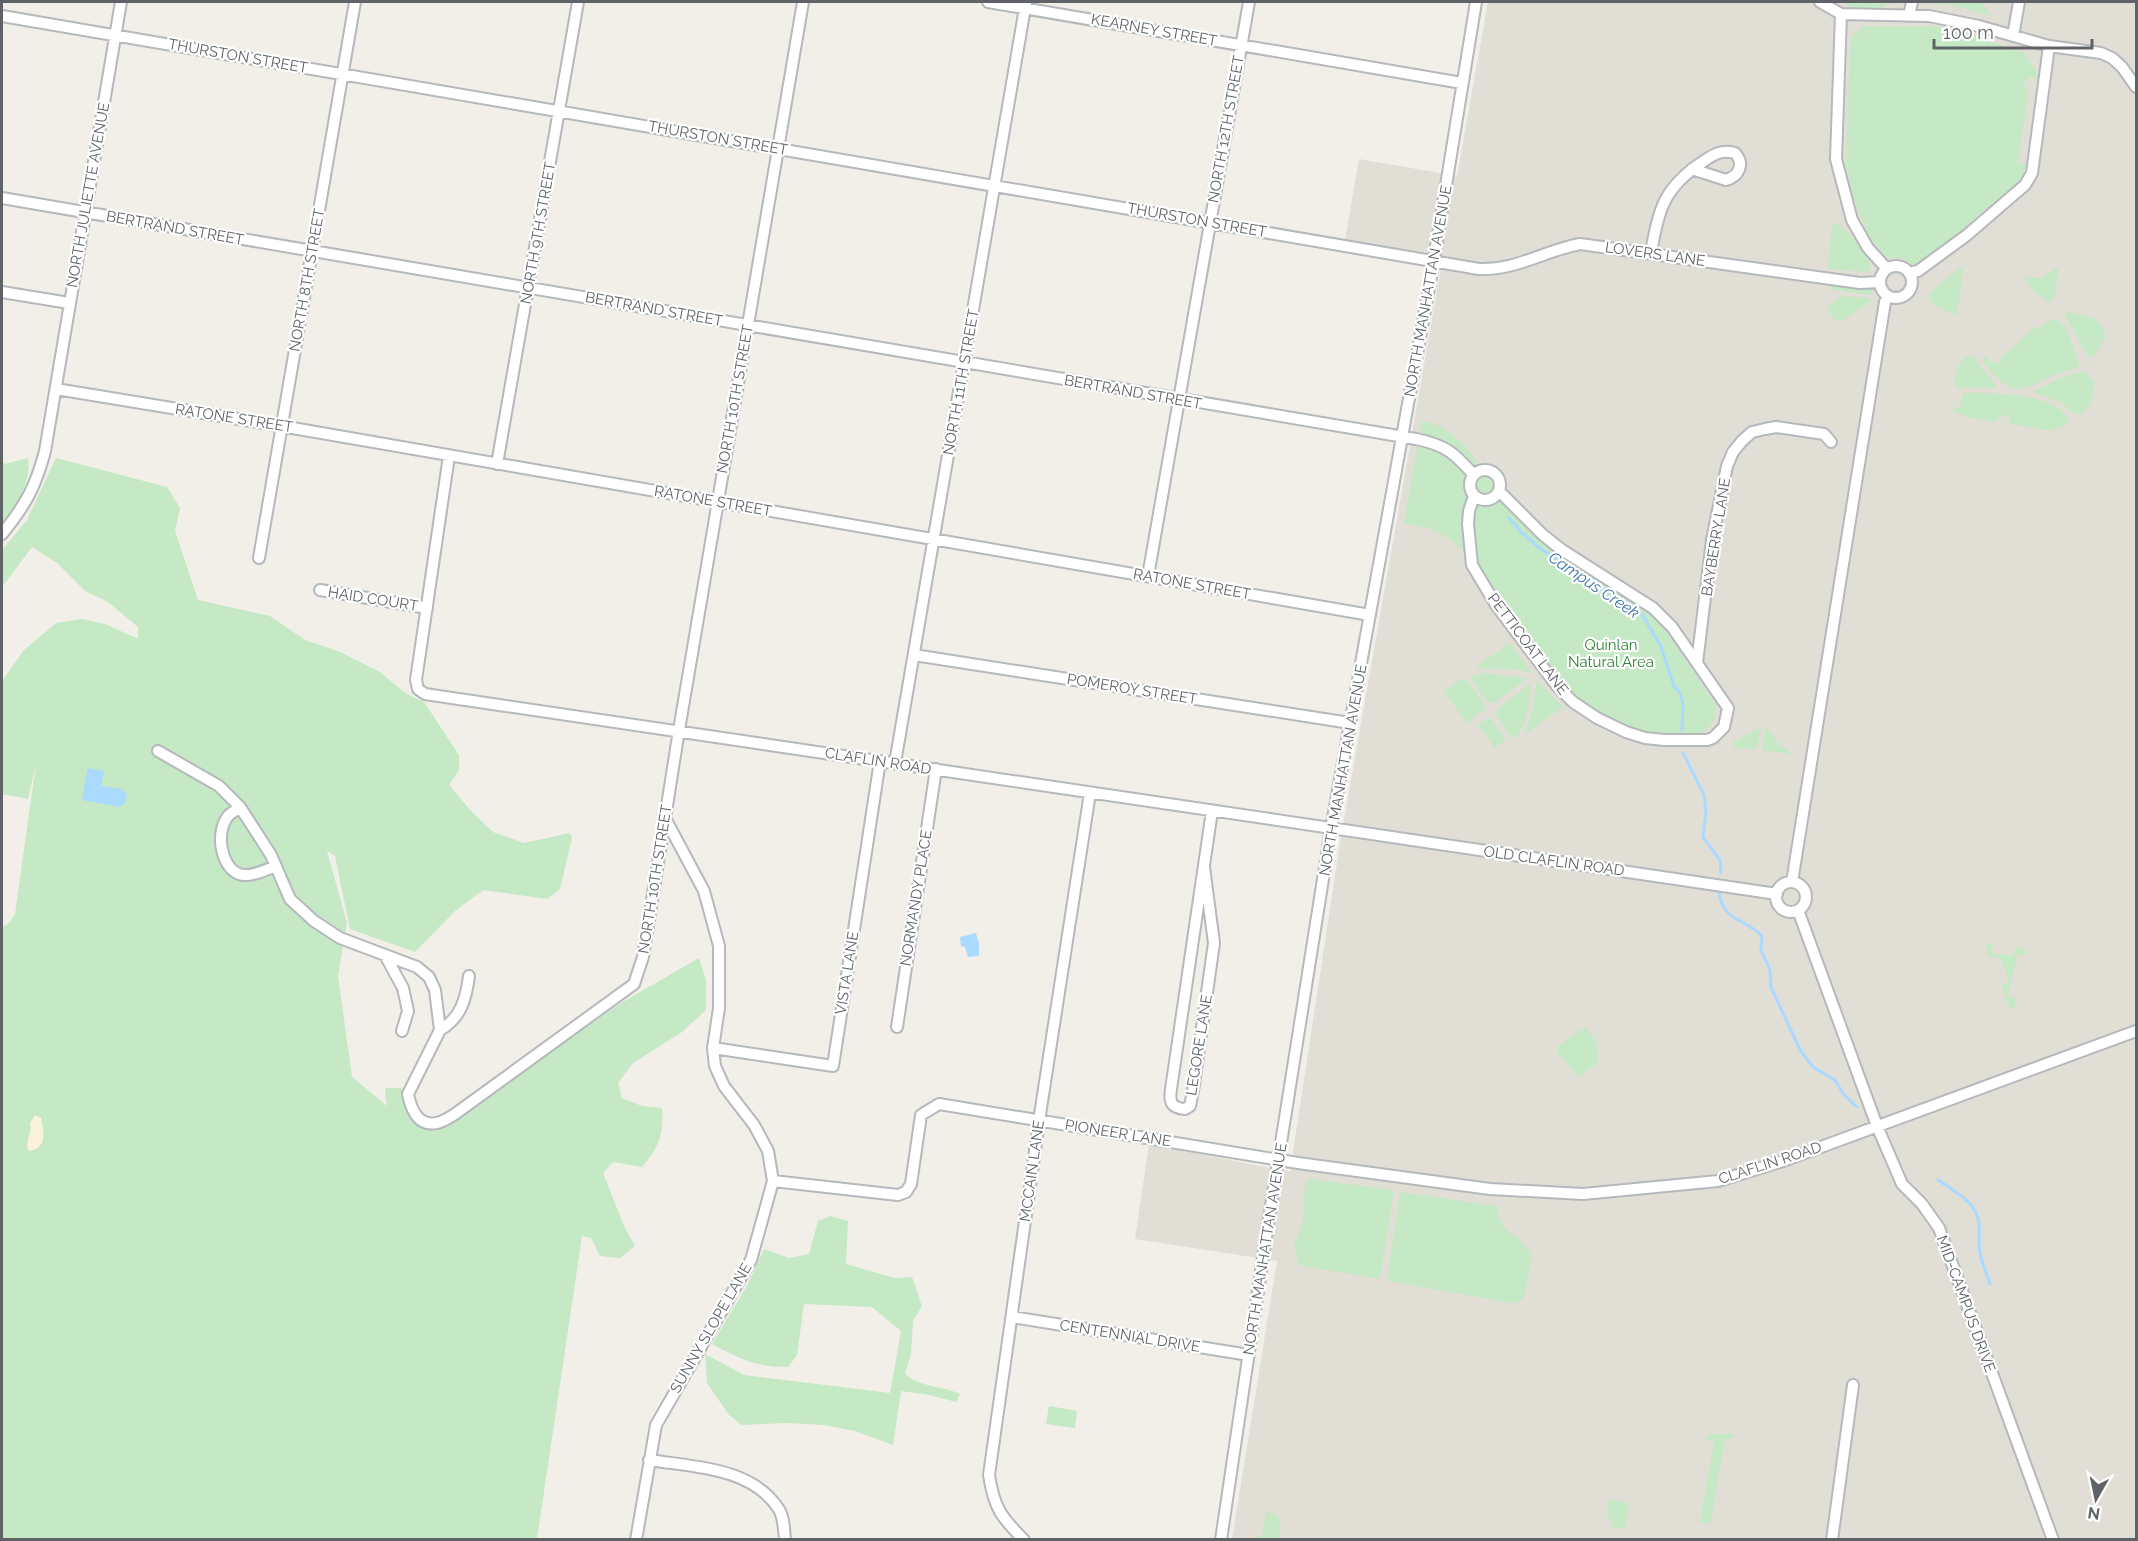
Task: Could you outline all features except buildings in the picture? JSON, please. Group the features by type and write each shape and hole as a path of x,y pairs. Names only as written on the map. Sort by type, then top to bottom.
{"street":[{"name":"NORTH JULIETTE AVENUE","path":"2,534 26,504 40,473 122,2"},
{"name":"NORTH 8TH STREET","path":"259,558 355,2"},
{"name":"NORTH 9TH STREET","path":"497,464 578,2"},
{"name":"NORTH 10TH STREET","path":"440,1030 408,1094 412,1110 417,1118 436,1123 455,1114 634,984 643,957 679,730 803,2"},
{"name":"KEARNEY STREET","path":"988,2 1025,5 1462,83"},
{"name":"NORTH 12TH STREET","path":"1148,576 1249,2"},
{"name":"NORTH MANHATTAN AVENUE","path":"1221,1539 1331,829 1434,261 1476,2"},
{"path":"1820,2 1841,14 1929,16 1969,24 2049,46 2107,56 2122,66 2136,87"},
{"path":"1909,16 1912,2"},
{"path":"2013,36 2019,2"},
{"name":"NORTH 11TH STREET","path":"895,763 1025,5"},
{"path":"1841,14 1836,159 1852,220 1868,248 1887,268"},
{"name":"THURSTON STREET","path":"2,16 1434,261"},
{"path":"1909,273 1918,272 2025,185 2031,173 2049,46"},
{"path":"1651,253 1662,205 1672,187 1692,169"},
{"name":"BERTRAND STREET","path":"2,198 1436,443 1458,457 1474,475"},
{"name":"LOVERS LANE","path":"1434,261 1488,269 1512,267 1560,248 1580,244 1860,283 1880,282"},
{"path":"1899,266 1909,273 1912,283 1907,292 1898,297 1888,296 1882,290 1880,282 1887,268 1899,266"},
{"path":"2,292 69,303"},
{"path":"1792,882 1860,453 1885,302 1888,296"},
{"name":"RATONE STREET","path":"56,388 1370,615"},
{"name":"BAYBERRY LANE","path":"1697,663 1712,540 1727,465 1732,452 1752,432 1776,427 1824,434 1831,442"},
{"path":"427,608 449,456"},
{"path":"1485,470 1495,473 1500,482 1499,491 1489,500 1479,499 1474,496 1469,487 1474,475 1485,470"},
{"path":"1499,491 1543,535 1562,550 1653,608 1672,627 1697,663"},
{"name":"PETTICOAT LANE","path":"1474,496 1468,524 1472,566 1496,605 1557,686 1573,702 1597,718 1645,738 1707,740 1713,738 1724,727 1728,708 1697,663"},
{"name":"HAID COURT","path":"320,590 427,608"},
{"name":"CLAFLIN ROAD","path":"427,608 416,680 418,689 425,694 679,730 1331,829"},
{"name":"POMEROY STREET","path":"914,655 1350,723"},
{"path":"158,751 219,786 240,807 271,855 290,899 314,921 340,938 417,967 429,977 435,990 440,1030 448,1026 458,1015 467,995 469,976"},
{"name":"VISTA LANE","path":"713,1048 833,1066 880,761"},
{"name":"NORMANDY PLACE","path":"897,1027 936,769"},
{"name":"MCCAIN LANE","path":"1024,1539 1004,1519 993,1498 989,1475 1090,793"},
{"path":"240,807 228,816 222,828 223,854 228,866 240,874 255,874 276,867"},
{"name":"LEGORE LANE","path":"1204,867 1214,944 1193,1091 1190,1106 1185,1109 1173,1106 1170,1100 1212,812"},
{"name":"SUNNY SLOPE LANE","path":"636,1539 656,1425 751,1260 773,1181 768,1151 754,1125 724,1086 715,1066 713,1048 719,1008 719,946 704,891 665,818"},
{"name":"OLD CLAFLIN ROAD","path":"1331,829 1777,894"},
{"path":"1792,882 1800,886 1805,894 1804,905 1797,910 1787,911 1778,904 1777,894 1781,887 1792,882"},
{"name":"MID-CAMPUS DRIVE","path":"1797,910 1877,1126 1902,1184 1922,1204 1939,1228 2053,1539"},
{"path":"385,955 403,988 408,1011 402,1031"},
{"name":"CLAFLIN ROAD","path":"1279,1159 1490,1189 1583,1194 1718,1181 1783,1161 2136,1031"},
{"name":"PIONEER LANE","path":"773,1181 898,1195 906,1192 911,1184 921,1115 939,1104 1279,1159"},
{"name":"CENTENNIAL DRIVE","path":"1012,1317 1249,1354"},
{"path":"1832,1539 1853,1384"},
{"path":"649,1460 720,1471 748,1481 779,1509 785,1539"}],"shaded area":[{"path":"1488,2 2136,2 2136,1539 1232,1539 1277,1261 1135,1239 1149,1144 1290,1172 1340,843 1443,257 1345,240 1359,159 1457,176"}],"green space":[{"path":"1887,2 1886,7 1864,9 1854,8 1846,3"},
{"path":"1935,2 1981,3 1992,16 1952,5 1936,4"},
{"path":"1864,26 1948,28 2025,53 2037,73 2038,81 2032,76 2025,81 2024,85 2028,94 2018,163 2026,163 2022,178 1922,264 1916,266 1902,259 1884,256 1868,234 1856,206 1846,166 1850,44 1853,35"},
{"path":"1832,222 1845,230 1863,250 1870,265 1870,272 1828,269"},
{"path":"1964,265 1957,315 1931,304 1931,299 1928,299 1930,292"},
{"path":"2056,268 2059,269 2054,299 2050,302 2031,288 2025,277 2041,278"},
{"path":"1829,284 1870,286 1873,293 1871,295 1833,290"},
{"path":"1843,296 1869,298 1871,301 1839,323 1826,309"},
{"path":"2067,312 2093,318 2102,325 2105,338 2095,355 2088,357 2064,314"},
{"path":"2052,319 2064,324 2080,366 2077,368 2054,375 2032,386 2015,389 1994,375 1982,360 1988,357 1989,361 2000,364 2002,355 2033,329 2039,328"},
{"path":"1969,356 1974,358 1998,388 1958,388 1954,385 1959,364"},
{"path":"2085,371 2094,382 2090,402 2081,413 2075,415 2061,402 2032,392 2060,378"},
{"path":"1963,393 2005,394 2038,400 2063,412 2069,421 2062,428 2061,426 2053,431 2010,424 2010,420 2005,415 1999,416 1996,422 1965,417 1965,415 1953,413 1954,408 1960,408"},
{"name":"Quinlan Natural Area","path":"1422,421 1440,427 1464,445 1537,535 1647,611 1664,628 1715,704 1715,716 1707,729 1691,735 1653,733 1619,723 1588,706 1556,676 1467,555 1453,541 1423,527 1404,523"},
{"path":"28,458 29,467 25,484 13,509 2,523 2,461 5,464"},
{"path":"56,458 167,487 180,508 175,531 198,600 270,616 305,640 338,651 380,672 405,693 424,702 459,755 459,770 449,785 493,832 524,843 570,833 572,838 560,889 547,899 483,890 455,911 415,952 350,929 335,856 327,851 347,923 338,976 352,1077 387,1106 386,1088 401,1088 415,1121 445,1125 621,1003 699,958 706,980 706,1010 682,1032 633,1063 618,1083 622,1098 642,1106 662,1108 661,1133 653,1153 642,1167 613,1162 603,1173 624,1226 635,1246 620,1258 600,1256 591,1238 582,1236 537,1539 2,1539 2,927 8,924 15,914 36,764 28,799 2,794 2,681 24,650 56,623 82,619 105,624 138,639 138,627 108,602 85,591 57,563 32,547 2,587 2,550 27,520"},
{"path":"1510,643 1532,673 1513,669 1474,668"},
{"path":"1483,673 1528,678 1494,703 1487,701 1470,678"},
{"path":"1537,679 1563,707 1524,735 1533,708"},
{"path":"1460,680 1466,680 1469,683 1486,708 1467,723 1444,692"},
{"path":"1531,683 1525,721 1513,739 1496,715 1497,709"},
{"path":"1490,717 1506,740 1495,748 1478,725"},
{"path":"1767,728 1780,745 1793,754 1762,750"},
{"path":"1761,729 1757,749 1734,748 1733,742"},
{"path":"1987,943 1993,944 1992,953 2013,956 2015,948 2018,947 2027,952 2026,955 2017,955 2008,996 2017,999 2013,1010 2010,1009 2001,985 2009,981 1999,956 1990,958 1985,946"},
{"path":"1586,1027 1596,1044 1597,1063 1578,1077 1557,1052 1558,1046"},
{"path":"1310,1179 1394,1190 1380,1279 1302,1266 1298,1263 1294,1245 1303,1222 1305,1184"},
{"path":"1400,1192 1497,1206 1503,1225 1522,1242 1532,1256 1525,1295 1519,1302 1511,1303 1387,1281"},
{"path":"830,1216 848,1221 846,1264 894,1278 912,1277 922,1306 913,1321 911,1354 905,1374 917,1382 960,1394 956,1402 901,1391 893,1445 855,1431 824,1425 786,1423 742,1425 729,1415 707,1383 705,1354 744,1375 890,1393 901,1331 872,1307 804,1304 797,1355 788,1367 766,1366 748,1361 712,1344 748,1284 764,1249 789,1258 809,1254 818,1221"},
{"path":"1049,1406 1077,1411 1075,1428 1046,1424"},
{"path":"1708,1434 1732,1434 1733,1436 1732,1439 1725,1439 1710,1524 1700,1522 1714,1442 1707,1439"},
{"path":"1609,1499 1629,1503 1626,1524 1623,1528 1613,1528 1607,1512"},
{"path":"1266,1512 1276,1515 1281,1520 1278,1539 1257,1539 1257,1536 1262,1536"}],"sand":[{"path":"35,1115 41,1118 43,1139 39,1147 29,1151 27,1144 30,1123"}],"water":[{"path":"88,768 104,771 101,786 122,789 127,796 125,803 119,807 82,800"},
{"path":"976,933 979,956 968,957 965,947 961,946 960,937"}],"waterway":[{"name":"Campus Creek","path":"1509,518 1542,550 1593,580 1599,588 1624,601 1643,616 1661,647 1674,686 1680,693 1683,705 1682,730"},
{"name":"Campus Creek","path":"1683,753 1704,795 1706,811 1703,837 1720,860 1721,873"},
{"name":"Campus Creek","path":"1719,892 1725,909 1762,936 1761,950 1770,970 1771,987 1800,1050 1813,1067 1835,1080 1844,1095 1857,1107"},
{"name":"Campus Creek","path":"1938,1180 1964,1198 1974,1209 1979,1224 1981,1256 1990,1284"}]}
